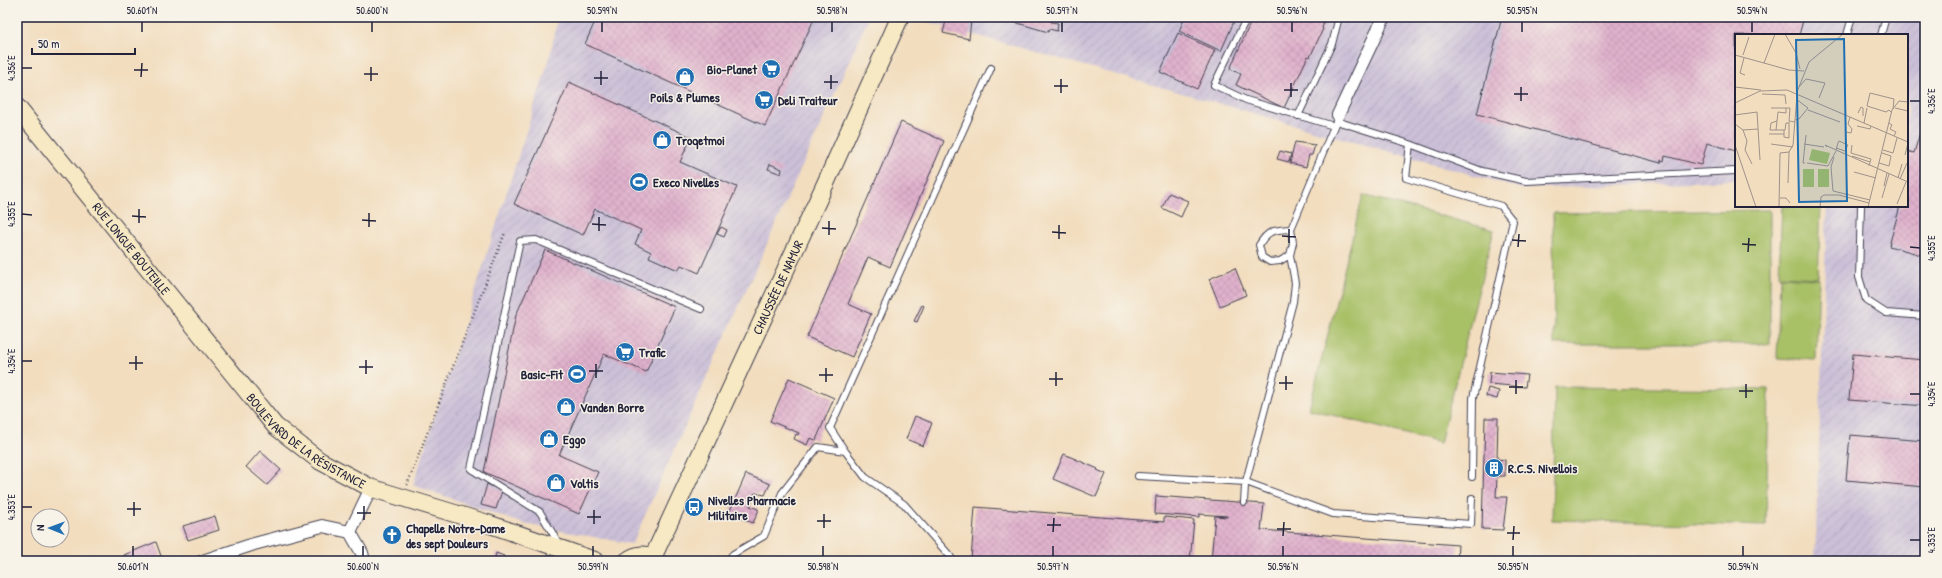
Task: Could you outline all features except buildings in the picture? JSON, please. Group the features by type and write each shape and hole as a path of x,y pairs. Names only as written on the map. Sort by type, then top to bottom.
{"street":[{"name":"CHAUSSÉE DE NAMUR","path":"655,559 900,17"},
{"path":"1336,121 1384,17"},
{"name":"RUE LONGUE BOUTEILLE","path":"17,107 245,389"},
{"name":"BOULEVARD DE LA RÉSISTANCE","path":"245,389 280,430 320,461 371,488 350,532"},
{"path":"371,488 486,523 596,561"},
{"path":"203,561 254,544 322,526 350,532 362,553 364,561"},
{"path":"627,561 634,556 644,554 655,559"}],"lane":[{"path":"1247,17 1214,85 1246,100 1298,116 1336,121 1410,144 1482,171 1526,181 1735,171"},
{"path":"1298,116 1332,44 1339,17"},
{"path":"1847,34 1852,17"},
{"path":"1881,34 1886,17"},
{"path":"953,561 904,504 865,477 830,428 991,68"},
{"path":"1244,502 1246,482 1293,302 1295,283 1290,255 1293,243 1291,230 1336,121"},
{"path":"1410,144 1406,178 1501,206 1513,221 1473,398 1472,477"},
{"path":"1861,207 1859,278 1866,300 1886,312 1925,316"},
{"path":"1290,255 1280,261 1270,262 1262,256 1259,246 1264,236 1273,230 1291,230"},
{"path":"562,550 540,512 471,469 520,241 536,240 701,309"},
{"path":"727,561 733,554 764,536 782,493 818,447 845,451"},
{"path":"1138,476 1246,482 1333,514 1471,524 1472,498"}],"path":[{"path":"402,497 505,234"}],"shaded area":[{"path":"558,17 869,17 632,544 524,524 413,485 549,60"},
{"path":"922,17 1925,17 1925,561 1815,561 1827,207 1908,207 1908,34 1735,34 1735,180 1523,189 921,20"}],"green space":[{"path":"1363,195 1494,230 1440,443 1309,409"},
{"path":"1782,207 1821,207 1818,278 1779,276"},
{"path":"1770,210 1770,344 1554,344 1553,213"},
{"path":"1780,277 1819,279 1816,360 1777,358"},
{"path":"1555,387 1769,389 1766,526 1552,520"}],"place":[{"name":"Bio-Planet","path":"771,69"},
{"name":"Poils & Plumes","path":"685,77"},
{"name":"Deli Traiteur","path":"764,100"},
{"name":"Troqetmoi","path":"662,140"},
{"name":"Execo Nivelles","path":"639,182"},
{"name":"Trafic","path":"625,352"},
{"name":"Basic-Fit","path":"577,374"},
{"name":"Vanden Borre","path":"566,407"},
{"name":"Eggo","path":"549,439"},
{"name":"R.C.S. Nivellois","path":"1494,468"},
{"name":"Voltis","path":"556,483"},
{"name":"Nivelles Pharmacie Militaire","path":"694,507"},
{"name":"Chapelle Notre-Dame des sept Douleurs","path":"392,535"}]}
